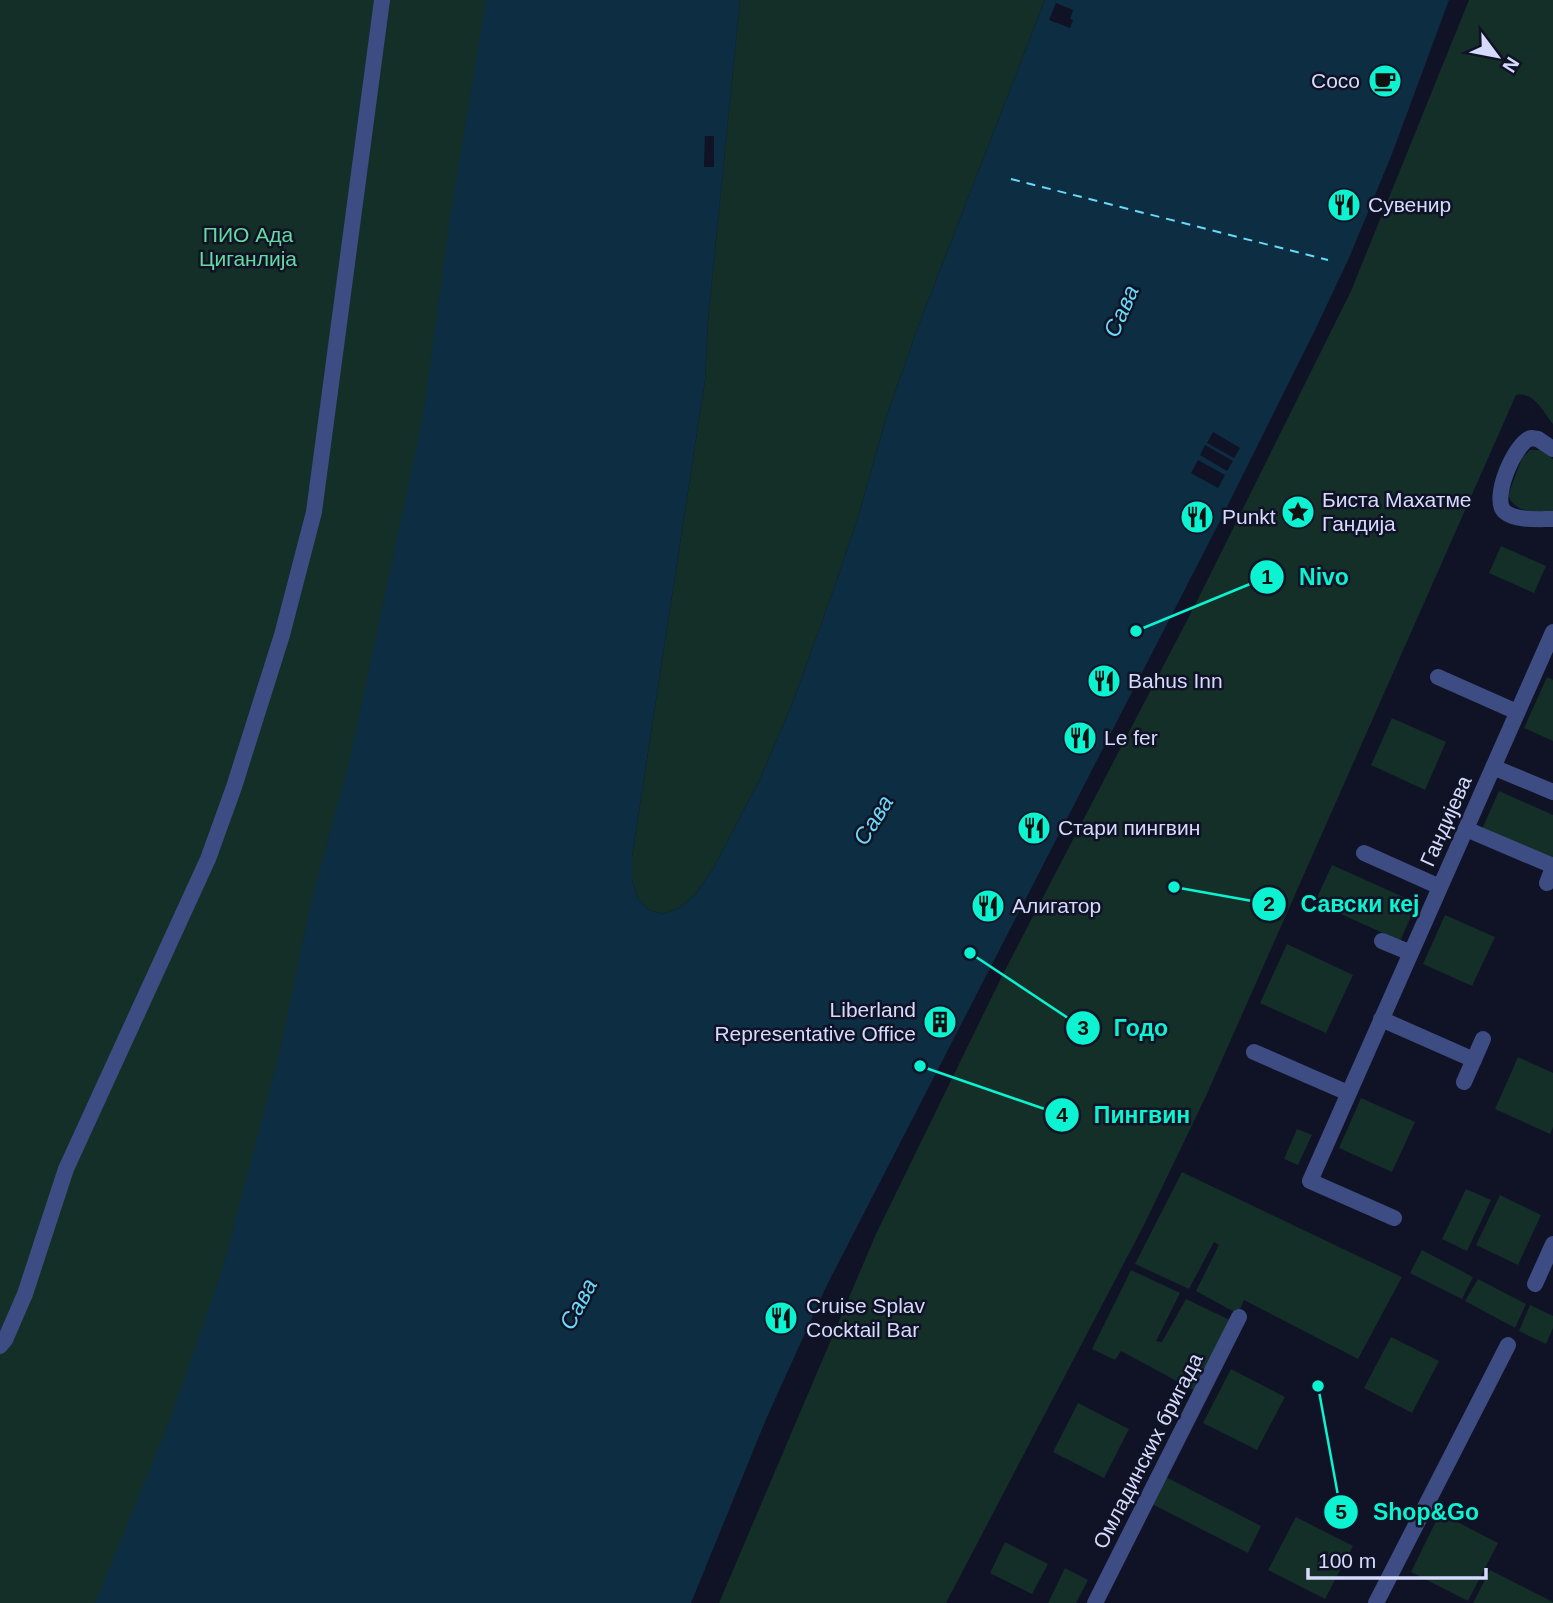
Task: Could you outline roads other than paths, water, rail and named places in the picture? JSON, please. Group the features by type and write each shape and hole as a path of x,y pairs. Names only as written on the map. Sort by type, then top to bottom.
{"street":[{"path":"0,1346 25,1294 66,1169 208,859 234,787 282,635 314,512 382,0"},
{"path":"1553,449 1538,439 1531,438 1519,445 1499,500 1507,514 1553,519"},
{"name":"Гандијева","path":"1394,1218 1310,1181 1553,632"},
{"path":"1438,677 1517,712"},
{"path":"1493,767 1553,792"},
{"path":"1466,829 1551,872"},
{"path":"1364,853 1440,887"},
{"path":"1382,941 1411,953"},
{"path":"1381,1020 1474,1060"},
{"path":"1464,1082 1483,1040"},
{"path":"1254,1052 1348,1093"},
{"path":"1535,1284 1553,1244"},
{"name":"Омладинских бригада","path":"1095,1603 1239,1317"},
{"path":"1376,1603 1508,1345"}],"water":[{"name":"Сава","path":"486,0 740,0 708,320 705,380 632,857 632,880 638,899 649,910 662,914 679,908 695,895 713,869 761,777 793,702 859,514 887,415 921,319 1045,0 1449,0 1392,154 1349,258 1316,328 1219,523 826,1287 767,1417 691,1603 95,1603 170,1420 222,1270 279,1055 311,902 349,763 423,416 452,205"}],"place":[{"name":"Coco","path":"1385,81"},
{"name":"Сувенир","path":"1344,205"},
{"name":"Биста Махатме Гандија","path":"1298,512"},
{"name":"Punkt","path":"1197,517"},
{"name":"Nivo","path":"1136,631"},
{"name":"Bahus Inn","path":"1104,681"},
{"name":"Le fer","path":"1080,738"},
{"name":"Стари пингвин","path":"1034,828"},
{"name":"Савски кеј","path":"1174,887"},
{"name":"Алигатор","path":"988,906"},
{"name":"Годо","path":"970,953"},
{"name":"Liberland Representative Office","path":"940,1022"},
{"name":"Пингвин","path":"920,1066"},
{"name":"Cruise Splav Cocktail Bar","path":"781,1318"},
{"name":"Shop&Go","path":"1318,1386"}],"park label":[{"name":"ПИО Ада Циганлија","path":"248,247"}]}
